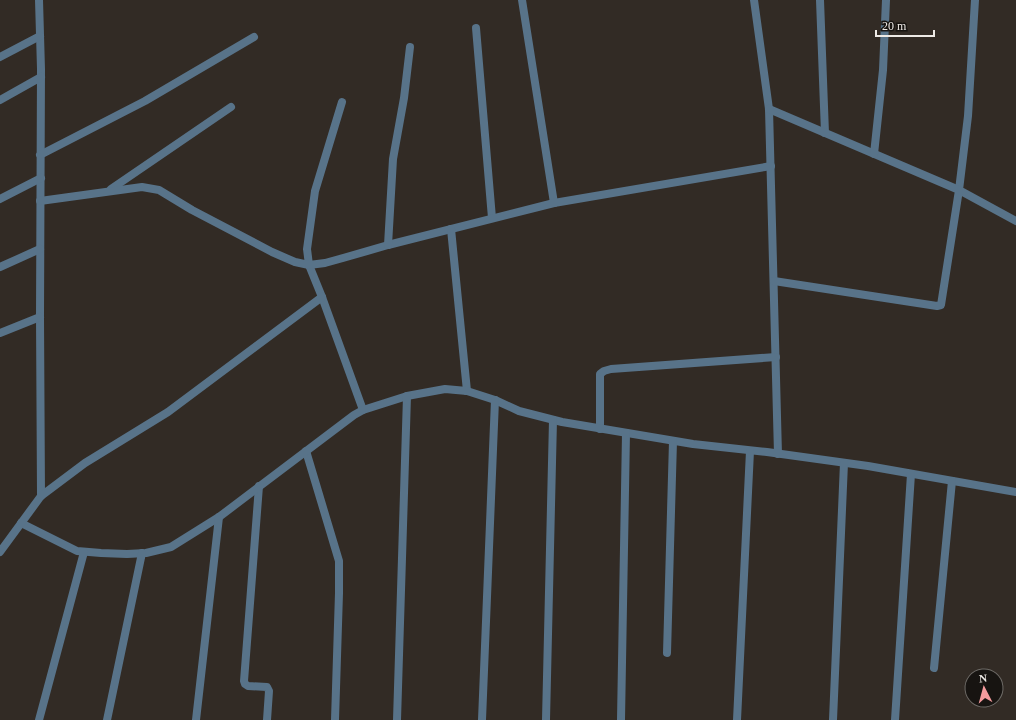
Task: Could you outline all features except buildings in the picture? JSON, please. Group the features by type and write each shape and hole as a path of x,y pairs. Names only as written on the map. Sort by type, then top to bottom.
{"street":[{"path":"39,0 41,496"},
{"path":"522,0 554,203"},
{"path":"754,0 769,109 778,454"},
{"path":"820,0 825,133"},
{"path":"874,154 883,70 886,0"},
{"path":"774,281 937,306 941,305 959,190 968,116 975,0"},
{"path":"476,28 492,218"},
{"path":"0,57 40,36"},
{"path":"40,155 145,101 254,37"},
{"path":"388,245 393,159 404,98 410,47"},
{"path":"0,100 40,77"},
{"path":"342,102 315,191 307,249 309,264 362,410"},
{"path":"108,191 231,107"},
{"path":"769,109 959,190 1016,221"},
{"path":"40,201 142,187 158,190 192,210 272,252 295,262 309,264 325,263 388,245 554,203 771,166"},
{"path":"0,199 40,178"},
{"path":"451,229 467,390"},
{"path":"0,267 40,249"},
{"path":"0,552 41,496 85,463 168,412 322,297"},
{"path":"0,333 40,317"},
{"path":"600,429 600,374 604,371 611,369 776,357"},
{"path":"21,523 77,551 102,554 127,554 142,553 171,546 219,517 362,410 407,396 445,389 467,390 495,400 519,411 553,420 600,429 693,444 844,463 1016,492"},
{"path":"397,720 407,396"},
{"path":"482,720 495,400"},
{"path":"546,720 553,420"},
{"path":"621,720 626,433"},
{"path":"667,653 673,441"},
{"path":"306,451 339,562 335,720"},
{"path":"737,720 750,451"},
{"path":"833,720 844,463"},
{"path":"895,720 911,474"},
{"path":"934,668 952,481"},
{"path":"259,486 244,681 248,686 266,687 268,689 267,720"},
{"path":"196,720 219,517"},
{"path":"39,720 84,552"},
{"path":"107,720 142,553"}]}
